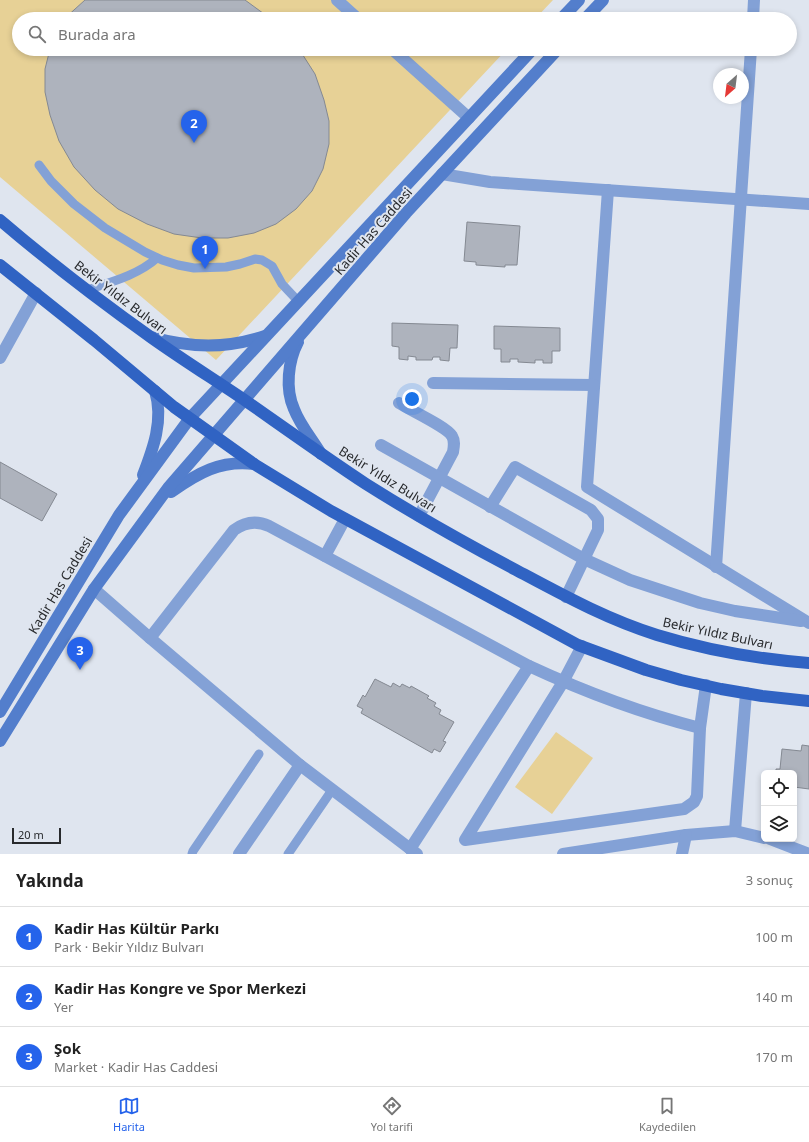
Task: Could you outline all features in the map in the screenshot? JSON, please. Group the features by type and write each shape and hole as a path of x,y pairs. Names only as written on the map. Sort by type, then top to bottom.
{"main road":[{"name":"Bekir Yıldız Bulvarı","path":"0,220 87,290 150,337 220,386 244,400 322,455 419,516 566,597 621,622 692,644 762,658 809,663"},
{"path":"0,265 155,391 214,436 254,464 345,519 582,646 646,670 706,685 746,693 809,701"}],"street":[{"path":"337,0 350,12"},
{"path":"568,12 579,0"},
{"path":"592,12 603,0"},
{"path":"753,12 754,0"},
{"path":"400,56 469,118"},
{"name":"Kadir Has Caddesi","path":"0,712 119,515 190,418 527,56"},
{"name":"Kadir Has Caddesi","path":"94,589 168,488 406,213 552,56"},
{"path":"716,567 751,56"},
{"path":"442,174 490,182 809,204"},
{"path":"608,190 587,487 807,622"},
{"path":"0,358 36,293"},
{"path":"304,331 292,360 289,390 293,408 322,455"},
{"path":"150,337 182,344 214,346 248,342 266,336"},
{"path":"433,383 594,385"},
{"path":"138,488 156,436 159,407 155,391"},
{"path":"399,403 449,432 452,435 455,446 419,516"},
{"path":"381,445 584,559 630,580 700,603 756,615 807,622"},
{"path":"158,500 206,470 233,463 254,464"},
{"path":"490,507 515,467 586,506 595,514 598,525 596,536 566,597"},
{"path":"325,556 345,519"},
{"path":"150,638 234,530 249,522 262,523 529,666 563,682 632,709 700,728"},
{"path":"0,741 94,589 300,765 414,852 529,666"},
{"path":"582,646 563,682 465,840 684,809 694,802 697,796 700,728 706,685"},
{"path":"735,831 746,693"},
{"path":"239,854 300,765"},
{"path":"563,854 686,835 735,831 761,837"},
{"path":"682,854 686,835"},
{"path":"778,842 808,854"}],"lane":[{"path":"39,165 60,190 84,212 128,242 157,258 178,265 194,268 211,268 240,264 255,259 262,260 272,266 282,284 298,301"},
{"path":"87,290 132,274 148,266 157,258"},
{"path":"192,854 258,754"},
{"path":"288,854 332,790"}],"shaded area":[{"path":"0,0 553,0 542,12 12,12 12,56 500,56 216,360 0,177"},
{"path":"556,732 593,758 552,814 515,787"}],"building":[{"path":"85,0 245,0 261,12 72,12"},
{"path":"48,56 303,56 315,74 324,100 329,121 329,144 323,169 312,191 296,209 276,224 254,233 228,238 202,238 174,234 147,224 118,209 95,190 74,167 59,141 50,115 45,92 45,69"},
{"path":"467,222 520,226 517,265 505,265 505,267 476,265 476,262 464,261"},
{"path":"392,323 458,325 457,348 450,348 449,361 440,360 440,357 433,357 432,360 416,360 416,357 408,356 408,360 399,359 399,347 392,346"},
{"path":"494,326 560,328 560,351 552,351 552,363 543,363 543,360 535,360 535,363 518,362 518,359 510,359 510,362 501,362 501,349 494,349"},
{"path":"0,462 57,494 42,521 0,498"},
{"path":"375,679 391,687 393,683 400,687 402,684 410,688 411,686 429,696 427,698 436,703 434,706 441,710 439,714 454,722 443,741 446,742 440,752 434,749 432,753 361,713 363,709 357,706 363,695 365,697"},
{"path":"802,745 809,746 809,789 797,787 797,770 776,770 780,769 782,749 801,751"}],"place":[{"name":"Kadir Has Kongre ve Spor Merkezi","path":"194,143"},
{"name":"Kadir Has Kültür Parkı","path":"205,269"},
{"name":"Şok","path":"80,670"}]}
